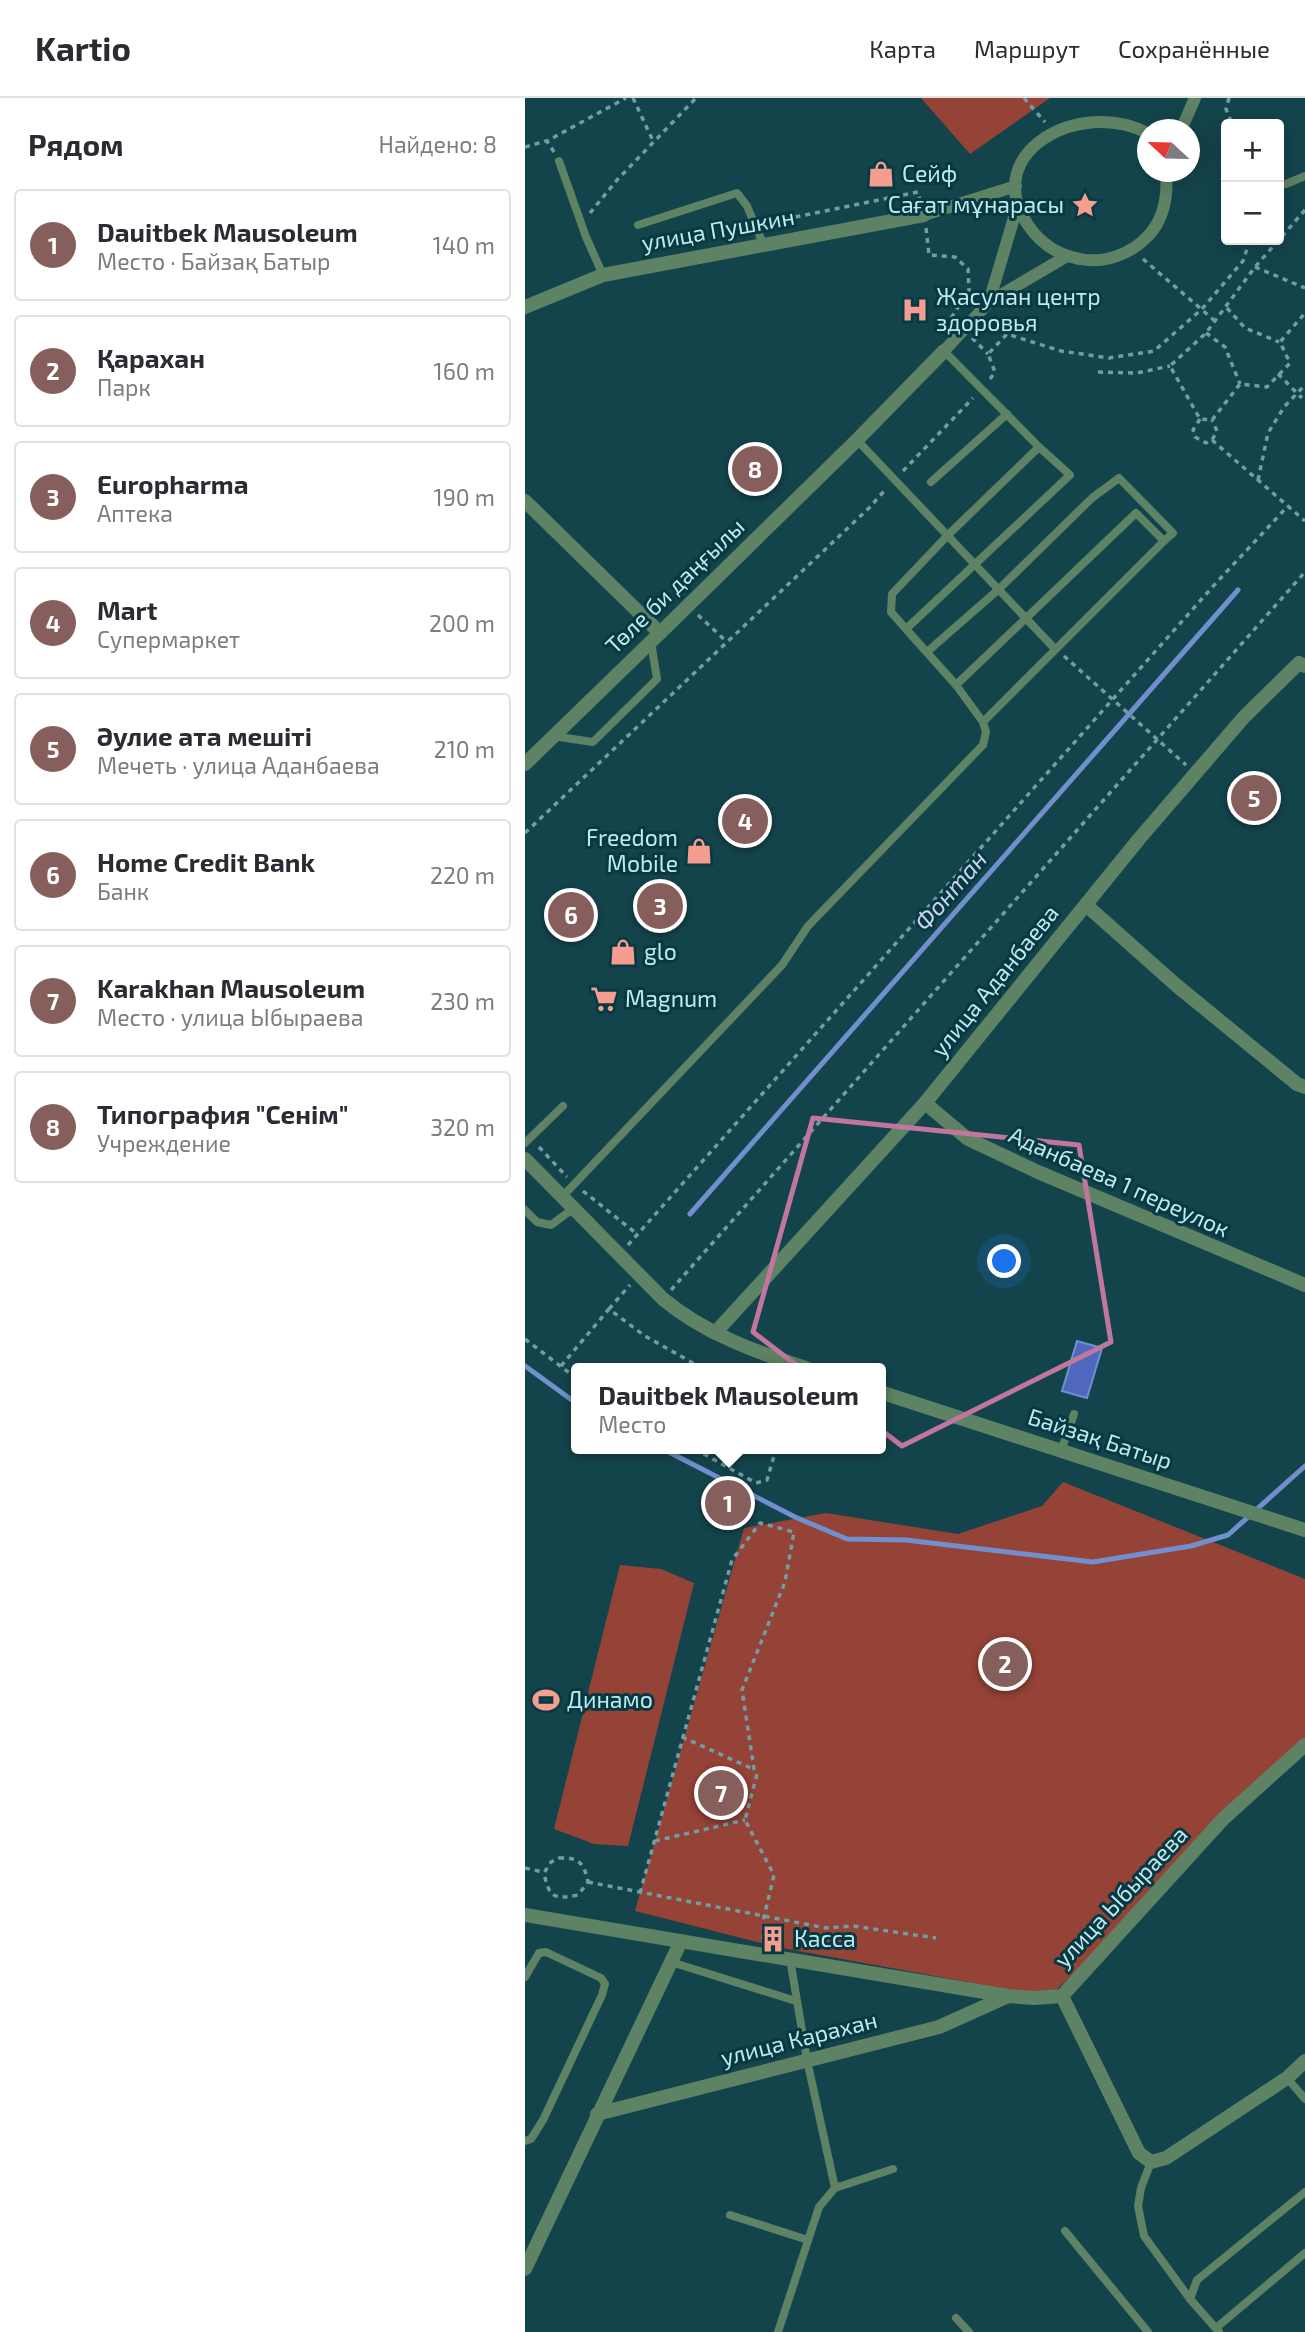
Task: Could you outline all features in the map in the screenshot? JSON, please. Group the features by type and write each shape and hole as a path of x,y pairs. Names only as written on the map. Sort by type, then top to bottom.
{"street":[{"path":"1186,119 1195,98"},
{"path":"1103,110 1115,111 1137,123"},
{"path":"1052,120 1030,141 1019,162 1016,186 1024,220 1034,234 1047,246 1067,257 1100,260 1132,250 1149,235 1161,217 1168,191 1167,182"},
{"path":"924,215 1016,186"},
{"path":"989,302 1018,203"},
{"name":"улица Пушкин","path":"525,307 603,275 924,215"},
{"path":"944,351 989,302 1067,257"},
{"name":"Төле би даңғылы","path":"525,764 857,440 944,351"},
{"path":"525,501 655,637"},
{"name":"улица Аданбаева","path":"715,1333 925,1103 1244,717 1303,661"},
{"path":"1086,905 1187,993 1297,1084 1305,1087"},
{"name":"Аданбаева 1 переулок","path":"925,1103 968,1139 1064,1184 1305,1285"},
{"path":"525,1159 681,1314 761,1354 790,1363"},
{"name":"Байзақ Батыр","path":"886,1394 1305,1530"},
{"name":"улица Ыбыраева","path":"525,1915 1008,1996 1062,1996 1223,1819 1305,1745"},
{"path":"525,2269 681,1941"},
{"name":"улица Карахан","path":"597,2114 939,2027 1008,1996"},
{"path":"1062,1996 1139,2153 1151,2162 1166,2158 1287,2078 1305,2062"}],"lane":[{"path":"559,161 603,275"},
{"path":"1286,184 1305,176"},
{"path":"638,225 737,193 747,206 764,246"},
{"path":"906,629 1070,475 944,351"},
{"path":"931,482 1007,414"},
{"path":"857,440 1055,649"},
{"path":"563,1196 782,965 808,926 983,745 986,732 983,722 956,685 891,612 891,594 948,534 1039,447"},
{"path":"927,652 999,589 1092,498 1119,478 1173,533 983,722"},
{"path":"956,685 1136,513 1164,541"},
{"path":"552,736 593,742 657,679 655,637"},
{"path":"525,1143 563,1107"},
{"path":"525,1210 537,1222 551,1225 574,1208"},
{"path":"1061,1451 1074,1414"},
{"path":"525,1977 539,1954 546,1952 601,1978 605,1984 603,1995 543,2120 531,2139 525,2141"},
{"path":"790,1959 807,2060 835,2188"},
{"path":"670,1962 796,2001"},
{"path":"1287,2078 1305,2099"},
{"path":"1151,2162 1141,2188 1138,2206 1144,2236 1190,2298 1218,2330 1305,2253"},
{"path":"778,2332 819,2207 835,2188 894,2169"},
{"path":"1190,2298 1197,2280 1305,2192"},
{"path":"730,2215 808,2240"},
{"path":"1065,2231 1148,2332"},
{"path":"957,2318 969,2332"}],"path":[{"path":"525,147 547,141 626,98"},
{"path":"632,98 654,144"},
{"path":"582,222 617,180 697,98"},
{"path":"1024,98 1052,120"},
{"path":"1229,98 1226,109 1230,119"},
{"path":"547,141 559,161"},
{"path":"525,833 869,508 995,372 988,354 951,318 969,290 968,269 955,257 929,255 918,192 754,225"},
{"path":"1098,372 1137,373 1170,366 1206,333 1255,267 1305,210"},
{"path":"988,354 1007,334 1061,351 1109,358 1154,351 1202,309 1243,261 1248,245"},
{"path":"1132,250 1215,321"},
{"path":"1255,267 1305,288"},
{"path":"1227,307 1245,328 1280,342 1290,363 1267,387 1241,384"},
{"path":"1280,342 1305,313"},
{"path":"1206,333 1226,346 1241,384"},
{"path":"1170,366 1200,419"},
{"path":"1278,374 1302,398"},
{"path":"1212,421 1241,384"},
{"path":"1258,480 1268,433 1284,407 1305,386"},
{"path":"1200,419 1212,421"},
{"path":"1200,419 1193,430 1195,437 1206,443 1212,440 1217,431 1212,421"},
{"path":"1212,440 1305,521"},
{"path":"620,1255 1216,583 1288,506"},
{"path":"663,1299 1305,572"},
{"path":"688,605 727,642"},
{"path":"1055,649 1195,774"},
{"path":"561,1366 639,1275"},
{"path":"608,1310 645,1336 693,1363"},
{"path":"525,1339 571,1374"},
{"path":"704,1454 756,1483 767,1480 775,1454"},
{"path":"640,1893 732,1560 761,1523 794,1532 785,1582 742,1690 757,1774 745,1820 774,1874 764,1917 762,1949"},
{"path":"682,1737 754,1769"},
{"path":"654,1841 745,1820"},
{"path":"559,1858 572,1858 582,1864 588,1882 578,1895 562,1899 548,1889 544,1872 551,1862 559,1858"},
{"path":"525,1868 544,1872"},
{"path":"588,1882 827,1928 853,1926 936,1938"}],"highlighted area":[{"path":"813,1118 1079,1145 1111,1342 902,1446 753,1332"}],"shaded area":[{"path":"921,98 1050,98 970,154"},
{"path":"1063,1482 1305,1579 1305,1749 1049,1997 777,1947 635,1911 744,1528 826,1513 958,1534 1042,1506"},
{"path":"620,1565 661,1569 694,1583 628,1846 594,1844 554,1829"}],"water":[{"path":"1077,1341 1102,1348 1087,1398 1062,1391"}],"waterway":[{"name":"Фонтан","path":"690,1214 1238,590"},
{"path":"525,1366 571,1399"},
{"path":"673,1454 795,1517 847,1539 906,1540 1093,1562 1191,1546 1228,1535 1305,1466"}],"place":[{"name":"Сейф","path":"881,174"},
{"name":"Сағат мұнарасы","path":"1085,205"},
{"name":"Жасулан центр здоровья","path":"915,310"},
{"name":"Типография \"Сенім\"","path":"755,469"},
{"name":"Әулие ата мешіті","path":"1254,798"},
{"name":"Mart","path":"745,821"},
{"name":"Freedom Mobile","path":"699,851"},
{"name":"Europharma","path":"660,906"},
{"name":"Home Credit Bank","path":"571,915"},
{"name":"glo","path":"623,952"},
{"name":"Magnum","path":"604,999"},
{"name":"Dauitbek Mausoleum","path":"728,1503"},
{"name":"Қарахан","path":"1005,1664"},
{"name":"Динамо","path":"546,1700"},
{"name":"Karakhan Mausoleum","path":"721,1793"},
{"name":"Касса","path":"773,1939"}]}
